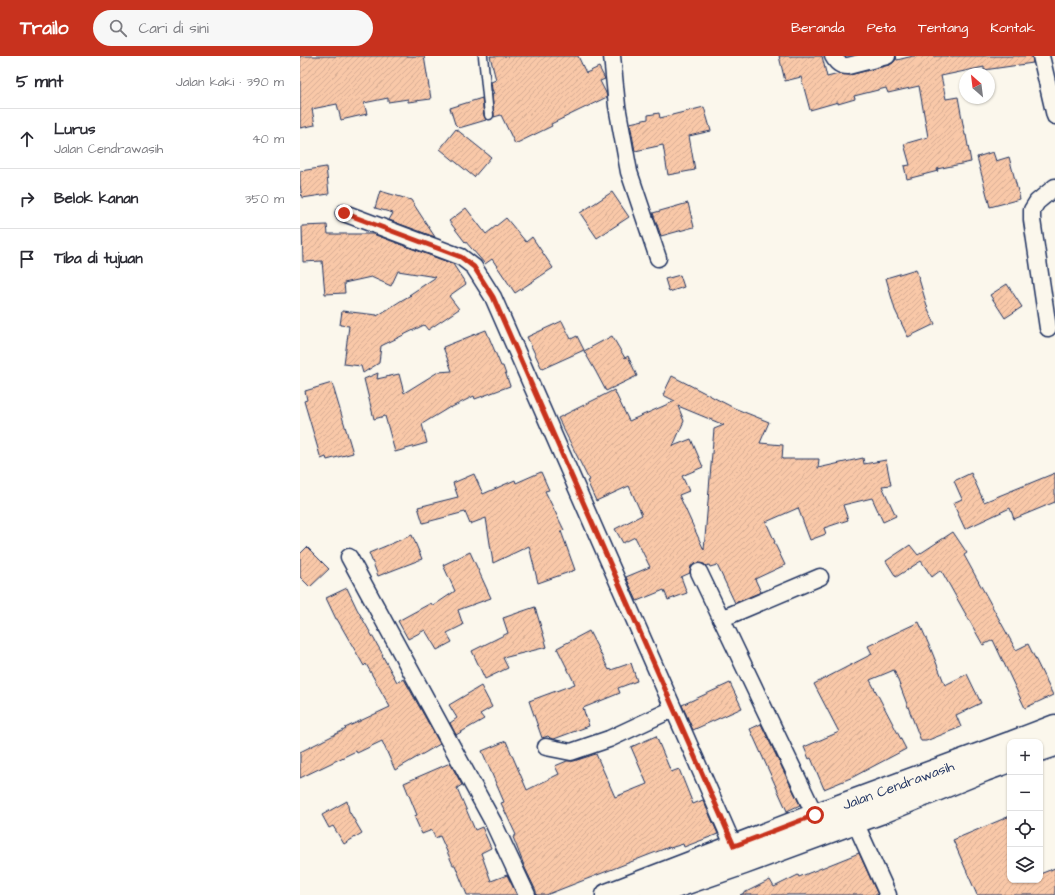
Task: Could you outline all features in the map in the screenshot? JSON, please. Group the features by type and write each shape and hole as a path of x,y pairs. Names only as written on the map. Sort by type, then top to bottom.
{"main road":[{"name":"Jalan Cendrawasih","path":"1019,739 1055,726"},
{"name":"Jalan Cendrawasih","path":"607,895 1007,743"},
{"path":"1043,749 1055,745"},
{"name":"Jalan Cendrawasih","path":"663,893 880,813 1007,762"}],"street":[{"path":"612,56 618,106 629,172 658,258"},
{"path":"834,56 837,62 842,66 848,66 887,56"},
{"path":"1041,56 1055,116"},
{"path":"1048,328 1032,220 1032,210 1037,202 1055,187"},
{"path":"344,213 461,257 474,267 493,297 734,846"},
{"path":"349,557 493,822 527,895"},
{"path":"699,572 815,815"},
{"path":"721,619 820,576"},
{"path":"546,747 571,752 609,739 673,709"},
{"path":"855,822 888,895"}],"lane":[{"path":"483,56 489,115"}],"building":[{"path":"300,56 424,56 431,99 408,102 408,99 388,102 388,98 364,103 367,114 341,120 337,104 312,109 315,125 300,128"},
{"path":"490,56 578,56 586,73 599,67 605,79 600,81 607,97 551,124 552,126 515,144 501,115 494,117 492,95 494,94 491,82 496,80"},
{"path":"779,56 822,56 827,77 839,74 850,75 889,65 894,62 896,56 897,60 913,56 1032,56 1033,63 995,68 984,67 959,68 959,72 941,76 946,99 958,97 971,162 937,169 938,171 907,179 904,166 910,165 904,144 928,137 919,86 888,93 886,88 854,96 855,99 838,104 838,102 810,110 801,77 785,81"},
{"path":"482,98 484,116 486,120 459,128 455,124 450,108"},
{"path":"704,107 711,131 689,136 695,170 668,175 663,145 635,151 630,123 648,119 648,115 659,113 660,118"},
{"path":"456,129 491,157 474,177 440,149"},
{"path":"993,152 996,161 1009,157 1020,199 990,207 977,157"},
{"path":"326,167 329,194 302,198 300,171"},
{"path":"380,191 411,200 435,237 389,220 393,213 375,208"},
{"path":"612,192 629,217 597,238 580,213"},
{"path":"688,203 694,227 661,236 653,213"},
{"path":"466,208 486,234 506,218 526,242 532,237 553,268 515,293 492,259 485,264 465,242 449,221"},
{"path":"327,225 328,234 373,234 453,264 466,284 449,296 459,309 428,330 424,325 381,346 379,363 363,373 361,366 344,364 349,326 340,325 342,311 377,316 411,295 409,295 436,277 398,271 391,286 371,277 344,283 345,293 325,294 322,261 303,262 302,226"},
{"path":"916,269 928,309 935,324 908,337 895,310 886,278"},
{"path":"680,275 684,287 669,292 665,279"},
{"path":"1007,284 1022,307 1005,318 990,295"},
{"path":"562,321 571,339 577,336 584,350 542,369 527,337"},
{"path":"486,330 501,366 503,366 510,386 475,399 474,396 450,407 422,424 427,443 395,452 385,416 374,419 364,379 378,373 377,379 399,374 404,393 438,372 452,371 443,347"},
{"path":"612,336 625,358 628,356 637,376 606,391 584,351"},
{"path":"672,376 734,408 769,422 760,443 783,445 782,459 819,459 818,468 863,458 864,464 886,460 891,485 882,486 896,516 883,522 872,498 843,505 848,520 824,528 826,534 810,540 798,508 766,522 785,565 755,579 761,592 735,603 717,565 710,567 709,565 706,566 699,563 691,566 690,573 681,577 687,593 668,600 664,590 637,601 626,577 650,567 635,537 623,543 615,529 642,515 629,486 596,501 587,481 589,480 558,418 614,390 629,421 675,401 663,395","holes":["678,406 724,425 714,429 704,550 679,495 689,491 682,476 703,467 691,439 673,446 684,421"]},
{"path":"332,383 353,453 327,460 326,457 321,459 304,401 307,400 305,391"},
{"path":"541,472 549,490 545,491 564,530 561,531 575,570 538,583 529,546 493,563 486,518 470,524 465,512 423,523 418,507 458,497 453,483 474,474 483,494 515,480 516,483"},
{"path":"971,473 984,502 1055,473 1055,502 1014,519 1010,508 965,529 953,503 962,499 954,481"},
{"path":"953,532 967,553 964,555 1016,650 1028,644 1053,695 1025,708 993,640 983,645 941,570 932,577 921,561 896,577 886,561 910,545 918,555"},
{"path":"412,535 422,559 378,576 369,553"},
{"path":"307,547 329,569 310,587 300,577 300,554"},
{"path":"470,552 491,598 458,610 463,625 447,633 452,642 437,650 425,630 408,639 398,621 431,603 433,606 455,591 443,565"},
{"path":"347,588 397,682 404,679 440,744 395,770 382,741 357,753 356,751 300,778 300,752 346,729 345,728 390,707 366,664 364,666 336,619 326,598"},
{"path":"535,607 547,647 503,658 508,668 485,679 472,651 508,633 503,618"},
{"path":"919,622 945,685 967,674 981,703 956,715 961,727 926,741 921,741 894,670 870,680 906,749 853,777 824,789 811,758 809,759 804,747 839,732 814,684 872,654 868,646"},
{"path":"589,631 609,670 631,663 637,681 618,688 620,693 583,708 589,726 554,739 548,736 542,738 529,701 575,684 557,648"},
{"path":"730,683 742,708 693,730 682,705"},
{"path":"481,686 492,707 480,714 484,719 456,735 450,723 457,718 449,705"},
{"path":"761,724 800,805 787,811 750,729"},
{"path":"656,736 671,772 679,769 693,804 703,800 718,834 684,847 683,844 669,847 546,895 536,895 536,891 513,837 516,835 501,803 504,802 482,751 506,741 527,790 559,774 555,766 567,761 574,761 596,754 615,797 647,784 631,747"},
{"path":"450,763 462,785 457,788 475,830 482,827 491,848 481,853 491,881 507,875 517,895 467,895 455,865 453,865 440,836 435,838 432,830 422,834 414,816 417,815 404,783"},
{"path":"347,801 349,811 362,833 344,844 333,826 329,828 322,815"},
{"path":"1007,817 1007,883 1043,883 1043,873 1055,868 1055,895 977,895 953,840"},
{"path":"859,853 878,895 740,895 770,880 774,887 798,875 799,877"}],"route":[{"path":"344,213 461,257 474,267 493,297 734,846 815,815"}]}
